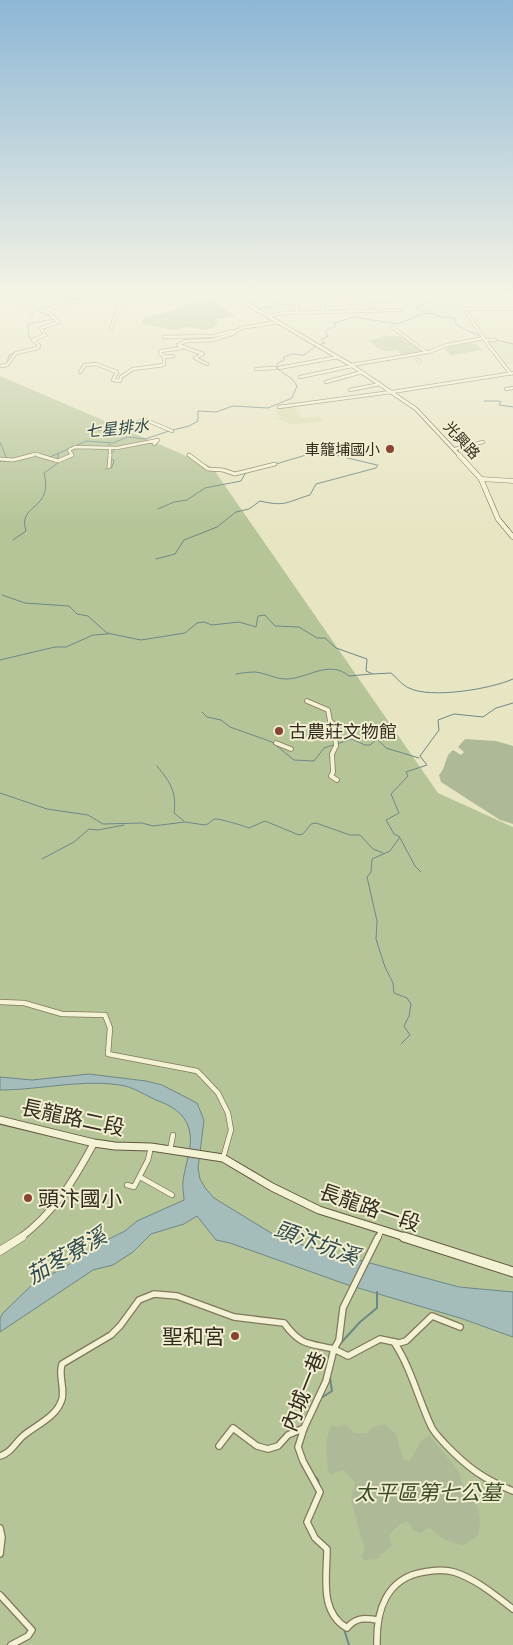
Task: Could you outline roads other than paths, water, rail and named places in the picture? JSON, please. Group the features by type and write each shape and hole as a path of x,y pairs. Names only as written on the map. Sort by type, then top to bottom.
{"main road":[{"name":"光興路","path":"362,372 420,413 482,478 498,519 513,537"},
{"name":"長龍路二段","path":"0,1120 94,1143 114,1146 151,1147 223,1158"},
{"name":"長龍路一段","path":"223,1158 295,1199 319,1210 513,1272"}],"street":[{"path":"114,371 117,372 113,380 120,381 121,377 129,371"},
{"path":"300,377 327,371"},
{"path":"326,382 362,372"},
{"path":"279,407 512,374"},
{"path":"350,390 380,384"},
{"path":"506,389 513,388"},
{"path":"99,429 113,428 142,419 153,421 163,428 172,431"},
{"path":"163,428 168,425"},
{"path":"0,459 13,460 33,454 48,461 56,462 70,458 72,455 69,450 75,448 110,449 137,446 158,440 154,444"},
{"path":"455,449 483,442"},
{"path":"109,467 110,449"},
{"path":"189,455 208,469 239,474 275,464"},
{"path":"220,464 223,470"},
{"path":"482,478 513,481"},
{"path":"307,701 328,710 330,721 334,724 336,745 332,754 334,767 331,776 337,780"},
{"path":"276,743 291,749"},
{"path":"0,1002 24,1003 62,1014 105,1015 110,1020 111,1025 108,1054 197,1072 207,1079 216,1091 230,1119 229,1141 223,1158"},
{"path":"170,1150 173,1135"},
{"path":"0,1250 32,1230 52,1211 68,1191 94,1143"},
{"path":"127,1186 134,1187 148,1160 151,1147"},
{"path":"140,1177 172,1195"},
{"path":"0,1456 6,1454 22,1437 51,1416 56,1410 61,1402 63,1392 60,1370 62,1364 117,1331 134,1305 144,1296 170,1294 207,1309 234,1317 284,1324 295,1338 302,1342 334,1349 339,1340 343,1308 361,1276 382,1231"},
{"name":"內城一巷","path":"378,1620 365,1618 354,1620 348,1628 338,1623 328,1608 327,1549 315,1538 308,1522 320,1492 299,1453 298,1447 304,1428 326,1381 334,1349 348,1356 357,1354 378,1339 386,1338 398,1343 407,1340 423,1321 432,1316 460,1327"},
{"path":"394,1342 407,1365 432,1428 460,1463 470,1472 493,1484 513,1491"},
{"path":"219,1446 233,1428 257,1446 268,1449 278,1446 288,1435 304,1428"},
{"path":"0,1528 2,1537 0,1554"},
{"path":"377,1645 378,1620 382,1600 391,1587 402,1578 420,1571 440,1570 455,1572 491,1592 513,1609"},
{"path":"0,1595 7,1606 28,1623 32,1630 28,1636 10,1645"}],"water":[{"name":"頭汴坑溪","path":"89,1074 146,1081 162,1085 197,1103 204,1120 198,1168 200,1179 214,1198 281,1239 459,1287 513,1292 513,1337 460,1318 348,1285 230,1243 216,1240 197,1216 184,1224 151,1234 133,1252 113,1265 93,1270 0,1332 0,1319 3,1313 35,1282 62,1269 95,1246 125,1231 137,1221 184,1200 183,1183 190,1148 190,1135 184,1118 172,1107 129,1087 110,1084 94,1083 0,1090 0,1077 32,1080"}],"waterway":[{"name":"七星排水","path":"173,430 189,426 198,421 198,411 216,412 233,406 268,408 292,398 297,386 292,379 280,371"},
{"path":"484,401 499,401 501,402 499,405 513,407"},
{"name":"七星排水","path":"50,457 86,441 113,443 128,437 145,439 169,431"},
{"path":"0,442 7,459"},
{"path":"109,444 114,451 111,454"},
{"path":"276,464 326,449 339,456 377,465"},
{"name":"七星排水","path":"26,455 39,454"},
{"path":"13,540 26,531 26,515 40,501 44,494 46,485 44,473 58,463 58,454"},
{"path":"106,469 112,467 114,461 111,458"},
{"name":"七星排水","path":"0,461 7,461"},
{"path":"156,559 175,554 184,540 217,527 236,512 249,509 260,501 275,504 290,502 310,495 316,484 376,468 378,465"},
{"path":"158,509 174,502 187,500 205,488 241,481 246,472"},
{"path":"2,595 25,603 69,606 77,614 88,616 107,633 141,640 185,633 197,623 204,622 212,625 239,622 256,627 258,616 265,615 275,626 299,627 317,638 325,638 336,648 367,659 366,671 373,674 391,673 406,687 431,693 476,689 513,679"},
{"path":"0,660 55,647 66,647 93,635 108,634"},
{"path":"236,674 255,672 286,679 326,669 341,671 349,676 372,674"},
{"path":"401,1044 410,1035 404,1026 409,1016 411,1004 407,998 394,993 393,983 385,967 376,939 377,921 367,877 371,872 372,859 390,851 400,837 394,834 386,820 399,813 391,794 408,776 406,772 427,765 420,756 439,730 438,720 454,714 483,717 496,708 513,703"},
{"path":"202,712 207,717 221,720 230,727 272,742 294,760 314,761 324,748 352,739 365,745 370,745 377,739 386,748 419,758"},
{"path":"157,766 172,788 175,806 174,813 184,821"},
{"path":"0,793 47,809 88,815 103,824 142,823 153,826 185,822 205,825 217,819 249,828 265,821 299,835 303,834 311,824 316,823 350,835 360,835 373,849 383,853"},
{"path":"42,859 74,842 89,829 98,830 124,825"},
{"path":"400,838 415,866 421,872"},
{"path":"340,1344 360,1322 377,1308 377,1292"},
{"path":"321,1398 332,1391 330,1378"},
{"path":"313,1474 318,1480 320,1488"},
{"path":"344,1629 349,1645"}],"place":[{"name":"車籠埔國小","path":"390,449"},
{"name":"古農莊文物館","path":"279,731"},
{"name":"頭汴國小","path":"28,1198"},
{"name":"聖和宮","path":"235,1336"}],"water label":[{"name":"茄苳寮溪","path":"66,1255"}],"park label":[{"name":"太平區第七公墓","path":"428,1492"}]}
